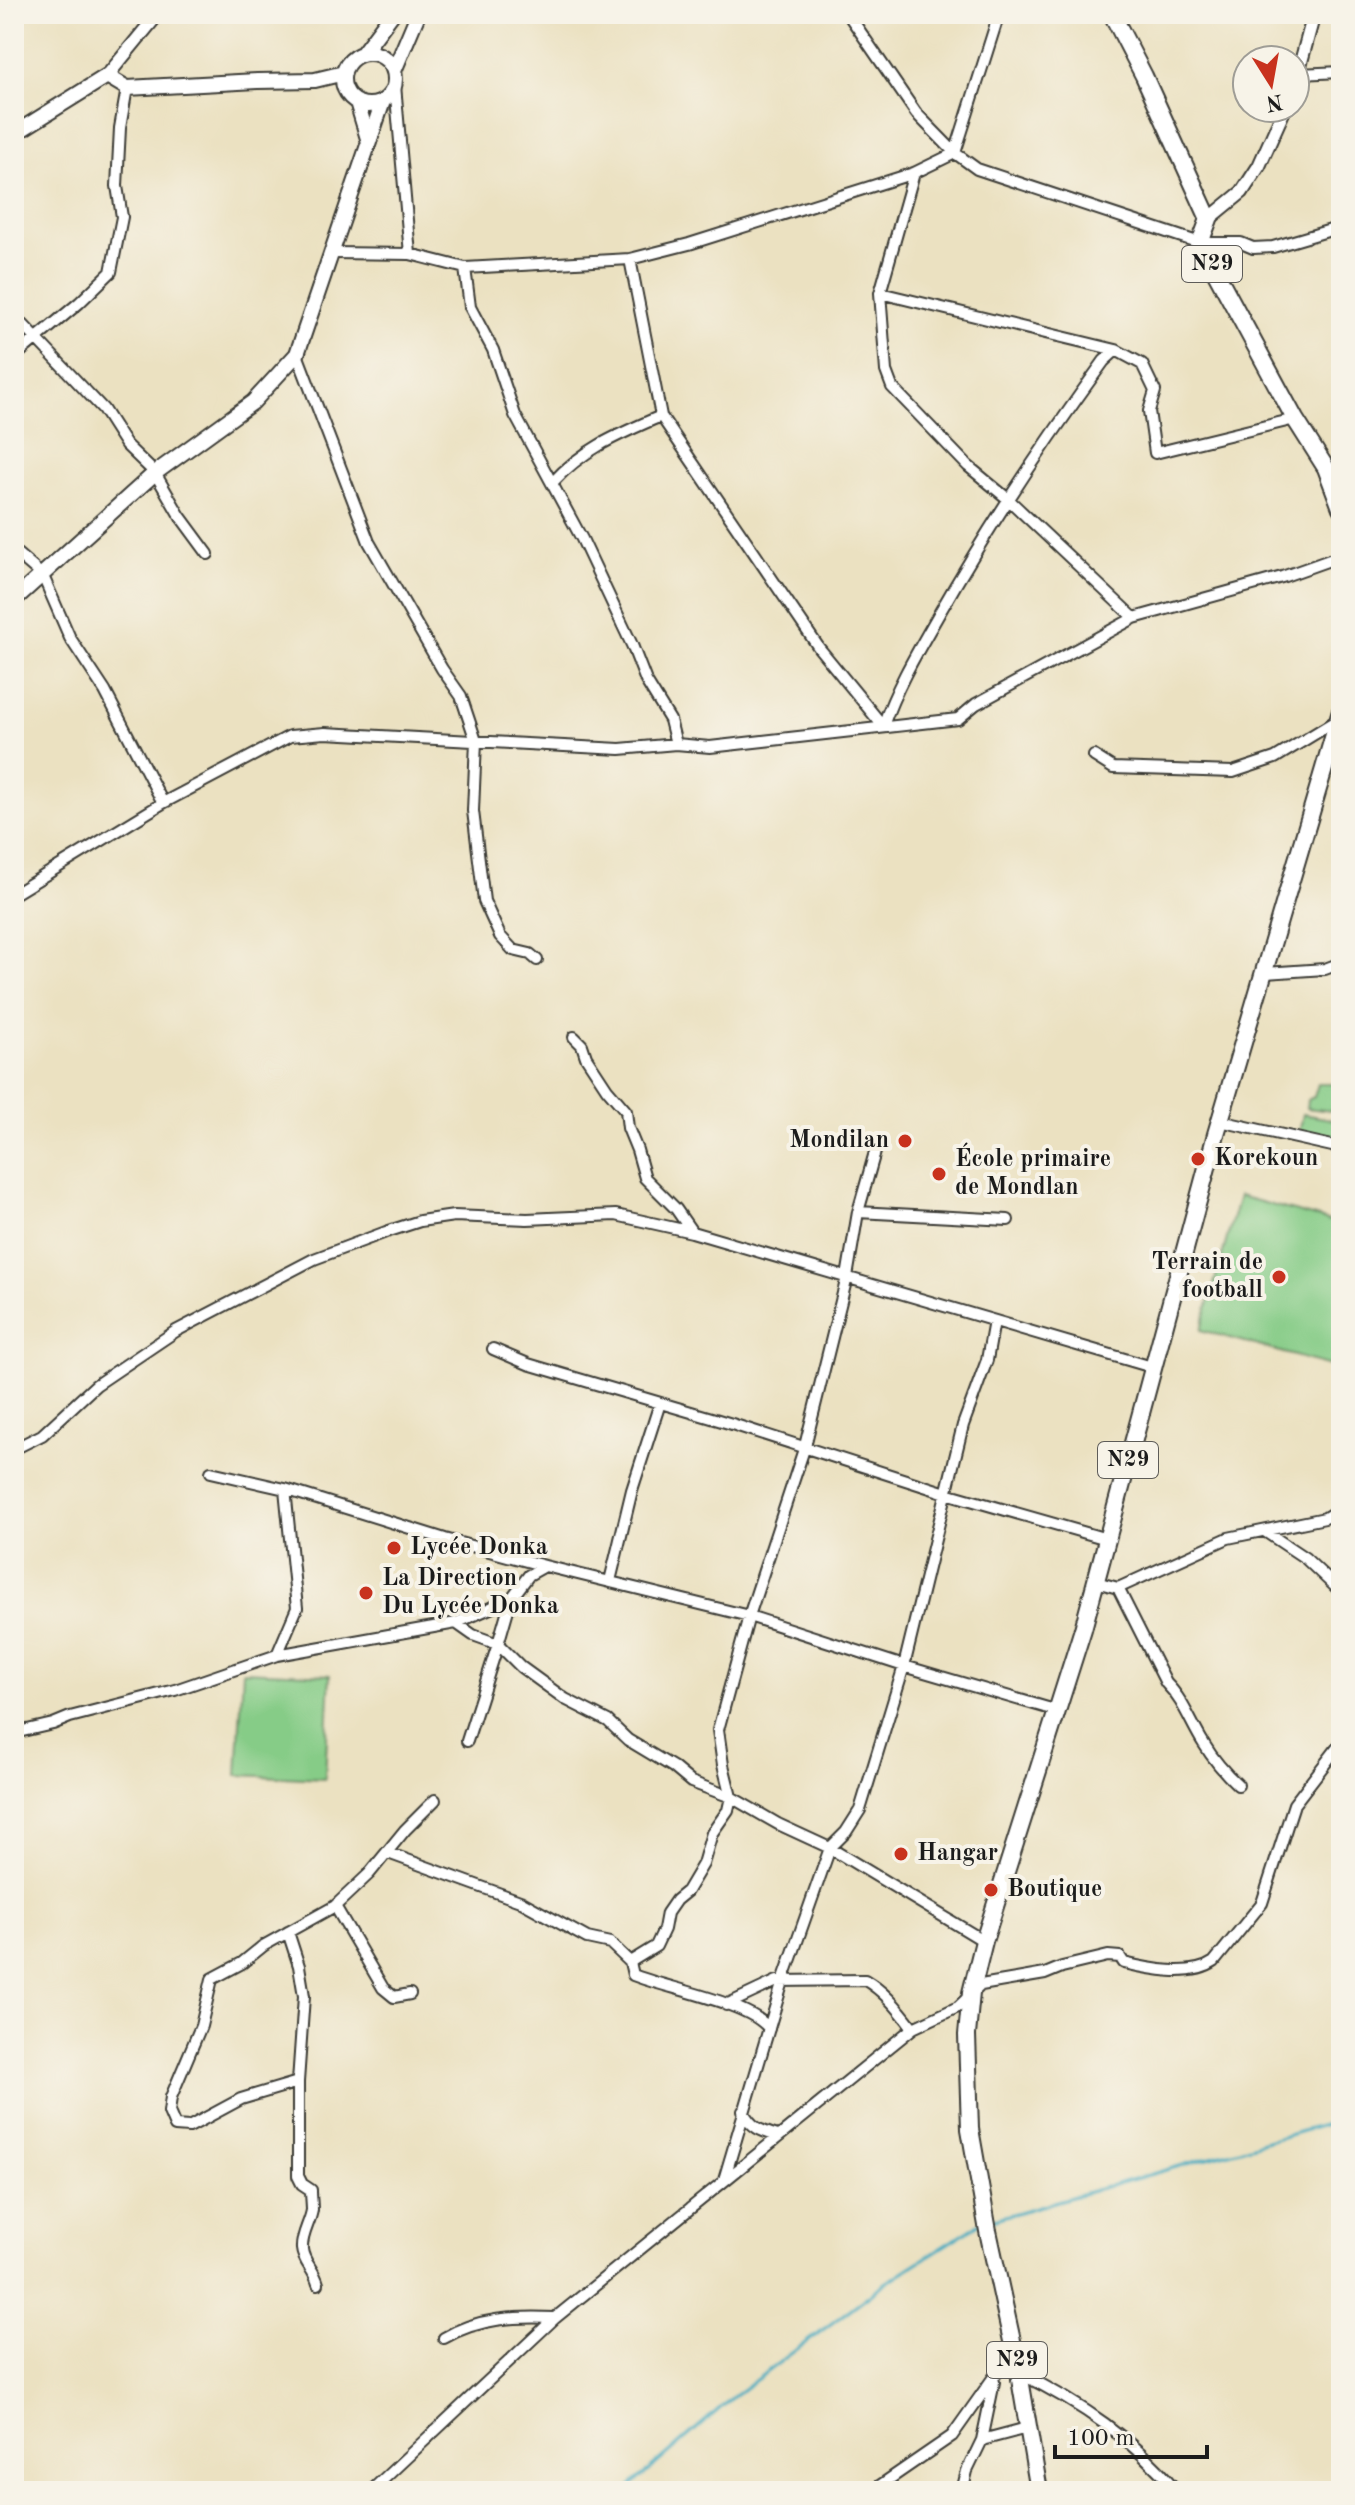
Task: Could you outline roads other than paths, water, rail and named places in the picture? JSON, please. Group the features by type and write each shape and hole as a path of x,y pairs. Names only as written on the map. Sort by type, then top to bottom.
{"main road":[{"path":"369,142 344,73 350,61 362,54 392,14"},
{"path":"14,600 155,473 253,402 297,354 383,101 395,78 418,14"},
{"name":"N29","path":"1112,14 1144,76 1209,219 1200,243 1295,419 1326,468 1341,508"},
{"path":"362,54 382,56 395,78"},
{"path":"14,134 107,76 127,88 315,80 344,73"},
{"path":"315,80 370,105 383,101"},
{"name":"N29","path":"1039,2491 1019,2373 970,2129 967,2035 971,1993 984,1941 1096,1582 1220,1121 1340,714"}],"street":[{"path":"107,76 158,14"},
{"path":"848,14 916,113 955,153 977,169 1200,243 1273,247 1341,227"},
{"path":"333,253 410,254 465,268 630,259 689,244 914,173 955,153 999,14"},
{"path":"1306,44 1314,14"},
{"path":"1311,77 1341,72"},
{"path":"395,78 410,254"},
{"path":"14,357 111,272 122,217 117,186 120,128 127,88"},
{"path":"1209,219 1242,192 1259,166 1278,124"},
{"path":"914,173 880,293 886,371 892,387 968,466 1008,499 1134,618"},
{"path":"630,259 661,416 819,648 883,726"},
{"path":"465,268 470,307 493,350 515,415 542,468 553,482 632,645 646,681 670,720 676,744"},
{"path":"880,293 1116,350 1142,364 1155,391 1149,411 1155,453 1295,419"},
{"path":"14,315 103,409 126,445 155,473 180,516 208,554"},
{"path":"883,726 894,692 1008,499 1104,361 1116,350"},
{"path":"297,354 369,542 442,669 461,696 476,741 473,811 484,901 500,936 513,950 530,954 537,960"},
{"path":"553,482 572,461 593,448 661,416"},
{"path":"14,551 43,576 70,638 105,691 163,803"},
{"path":"14,894 163,803 290,736 325,733 620,749 676,744 710,747 958,719 976,704 1134,618 1282,577 1341,556"},
{"path":"1094,756 1113,768 1233,772 1275,758 1340,714"},
{"path":"1265,973 1325,969 1341,963"},
{"path":"574,1037 582,1045 586,1057 607,1089 626,1111 628,1128 645,1178 676,1209 692,1232"},
{"path":"1220,1121 1341,1148"},
{"path":"630,1962 656,1946 667,1913 687,1891 703,1864 712,1833 728,1810 731,1797 718,1730 749,1616 805,1446 847,1277 858,1212 875,1152"},
{"path":"858,1212 1008,1220"},
{"path":"14,1449 42,1435 96,1385 176,1331 314,1259 420,1221 454,1216 527,1219 616,1215 692,1232 1152,1367"},
{"path":"723,2182 783,1981 830,1848 846,1832 860,1810 904,1666 963,1425 987,1360 994,1321"},
{"path":"493,1349 528,1364 805,1446 946,1493 1107,1539"},
{"path":"610,1581 632,1490 660,1403"},
{"path":"211,1472 285,1489 445,1539 545,1566 749,1616 1058,1711"},
{"path":"277,1655 297,1608 285,1489"},
{"path":"1096,1582 1118,1588 1228,1538 1325,1518 1341,1508"},
{"path":"1266,1532 1305,1558 1341,1592"},
{"path":"467,1741 511,1599 529,1575 545,1566"},
{"path":"1118,1588 1166,1683 1178,1695 1218,1765 1238,1785"},
{"path":"14,1733 175,1690 277,1655 456,1623 511,1599"},
{"path":"456,1623 473,1635 498,1644 521,1667 565,1699 608,1721 628,1740 673,1767 691,1782 731,1797 778,1824 830,1848 984,1941"},
{"path":"371,2491 555,2318 913,2028 958,2007 981,1985 1045,1974 1108,1956 1120,1957 1124,1963 1155,1969 1189,1969 1209,1965 1262,1903 1294,1804 1341,1743"},
{"path":"298,2082 241,2099 189,2127 175,2126 169,2112 171,2097 201,2026 212,1979 335,1906 435,1800"},
{"path":"388,1853 520,1901 587,1938 610,1943 630,1962 633,1975 746,2011 764,2022 769,2029"},
{"path":"335,1906 383,1988 394,1997 410,1994"},
{"path":"288,1932 299,1966 304,1996 298,2082 298,2176 302,2184 311,2190 312,2211 305,2227 302,2251 318,2284"},
{"path":"726,2005 783,1981 865,1980 875,1986 888,2002 897,2005 913,2028"},
{"path":"743,2111 748,2122 758,2130 778,2136"},
{"path":"444,2338 459,2329 514,2316 555,2318"},
{"path":"872,2491 952,2436 1014,2348"},
{"path":"1019,2373 1066,2396 1128,2440 1164,2473 1177,2491"},
{"path":"962,2491 967,2471 982,2440 995,2377"},
{"path":"982,2440 1027,2428"}],"waterway":[{"path":"991,2220 1341,2120"},
{"path":"625,2491 733,2397 884,2284 980,2223"}],"place":[{"name":"Mondilan","path":"905,1141"},
{"name":"Korekoun","path":"1198,1159"},
{"name":"École primaire de Mondlan","path":"939,1174"},
{"name":"Terrain de football","path":"1279,1277"},
{"name":"Lycée Donka","path":"394,1548"},
{"name":"La Direction Du Lycée Donka","path":"366,1593"},
{"name":"Hangar","path":"901,1854"},
{"name":"Boutique","path":"991,1890"}]}
